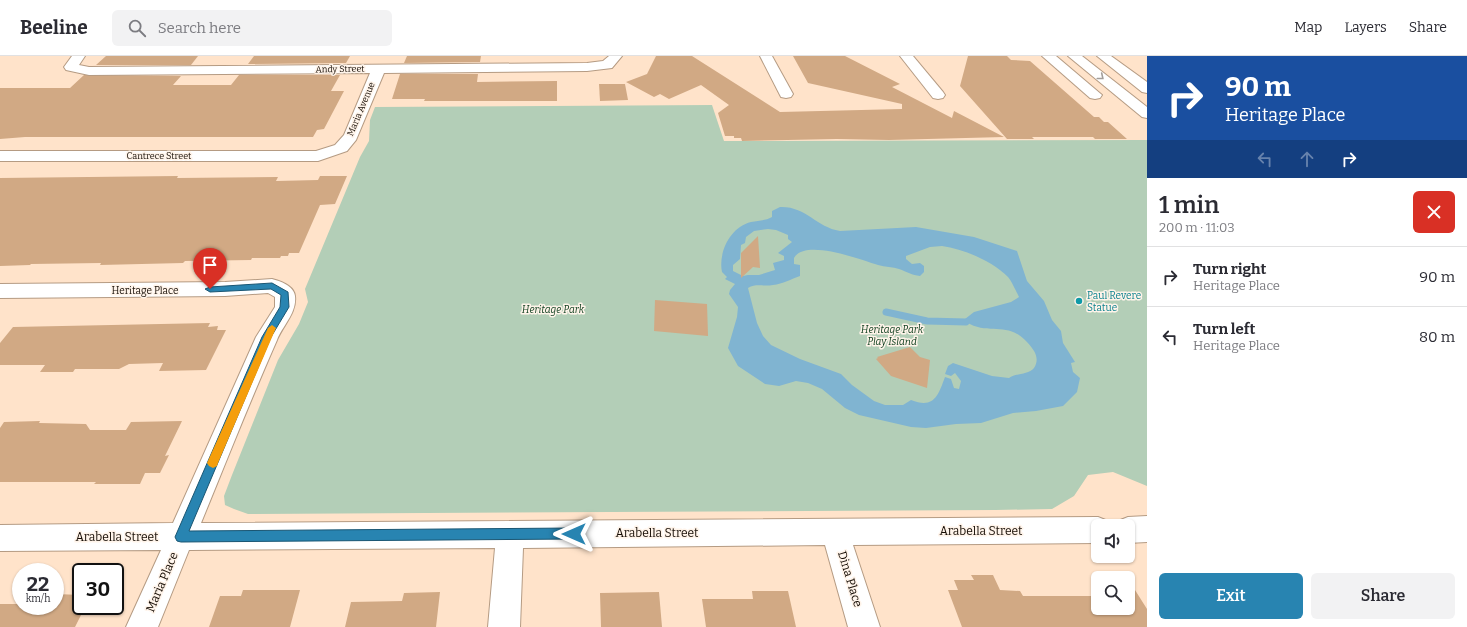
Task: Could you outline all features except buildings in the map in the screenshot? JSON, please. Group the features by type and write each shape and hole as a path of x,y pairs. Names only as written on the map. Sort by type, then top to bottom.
{"street":[{"path":"216,70 228,56"},
{"name":"Andy Street","path":"77,57 71,67 89,71 587,67 607,65 616,56"},
{"path":"766,56 786,94"},
{"path":"906,56 938,95"},
{"path":"1048,56 1095,95"},
{"path":"1074,56 1147,114"},
{"path":"1103,56 1147,90"},
{"name":"Maria Avenue","path":"318,156 340,148 351,137 379,68"},
{"name":"Cantrece Street","path":"0,156 318,156"},
{"name":"Heritage Place","path":"0,291 225,289 272,286 285,294 285,307 267,337 181,537"},
{"path":"1135,530 1147,529"},
{"name":"Arabella Street","path":"0,538 1091,530"},
{"name":"Dina Place","path":"835,532 864,627"},
{"path":"504,627 510,534"},
{"name":"Maria Place","path":"142,627 181,537"}],"green space":[{"name":"Heritage Park","path":"712,105 724,141 1147,140 1147,486 1113,472 1088,475 1074,496 1052,509 248,514 225,505 224,496 278,360 299,324 308,302 305,289 360,157 369,141 370,120 375,107"}],"water":[{"path":"780,207 797,210 832,229 840,231 916,227 974,237 1017,251 1027,281 1044,301 1052,320 1061,331 1063,343 1075,362 1071,363 1073,372 1080,378 1077,392 1063,406 1036,411 1013,413 981,423 956,424 926,428 911,427 859,415 845,408 822,389 808,383 796,381 779,386 765,384 738,366 728,348 737,317 738,307 729,294 730,290 735,284 725,279 727,277 722,272 721,265 727,242 737,229 751,222 772,217 772,211","holes":["768,229 776,230 788,235 788,239 792,242 778,253 784,256 784,260 773,263 775,270 759,275 743,276 733,271 733,265 740,259 741,245 745,243 746,237 754,231","942,246 968,253 986,261 1008,277 1019,297 1011,302 974,312 965,319 966,322 976,326 1001,329 1017,334 1025,340 1034,351 1037,359 1034,368 1025,373 1009,378 992,376 953,363 948,366 945,374 951,376 955,373 961,381 959,389 954,388 951,379 945,377 940,390 930,402 925,403 911,400 903,405 885,405 874,401 852,385 841,374 800,359 771,345 763,336 757,323 748,288 784,283 800,276 800,265 794,264 794,258 800,252 809,250 834,252 878,265 897,268 920,276 924,272 924,266 920,263 912,264 906,259 906,256 930,247"]}],"waterway":[{"path":"886,312 927,321 966,322"}],"slow traffic":[{"path":"213,463 272,328"}],"place":[{"name":"Paul Revere Statue","path":"1079,301"}],"route":[{"path":"210,289 272,286 285,294 285,307 267,337 181,537 574,534"}],"park label":[{"name":"Heritage Park Play Island","path":"892,334"}]}
